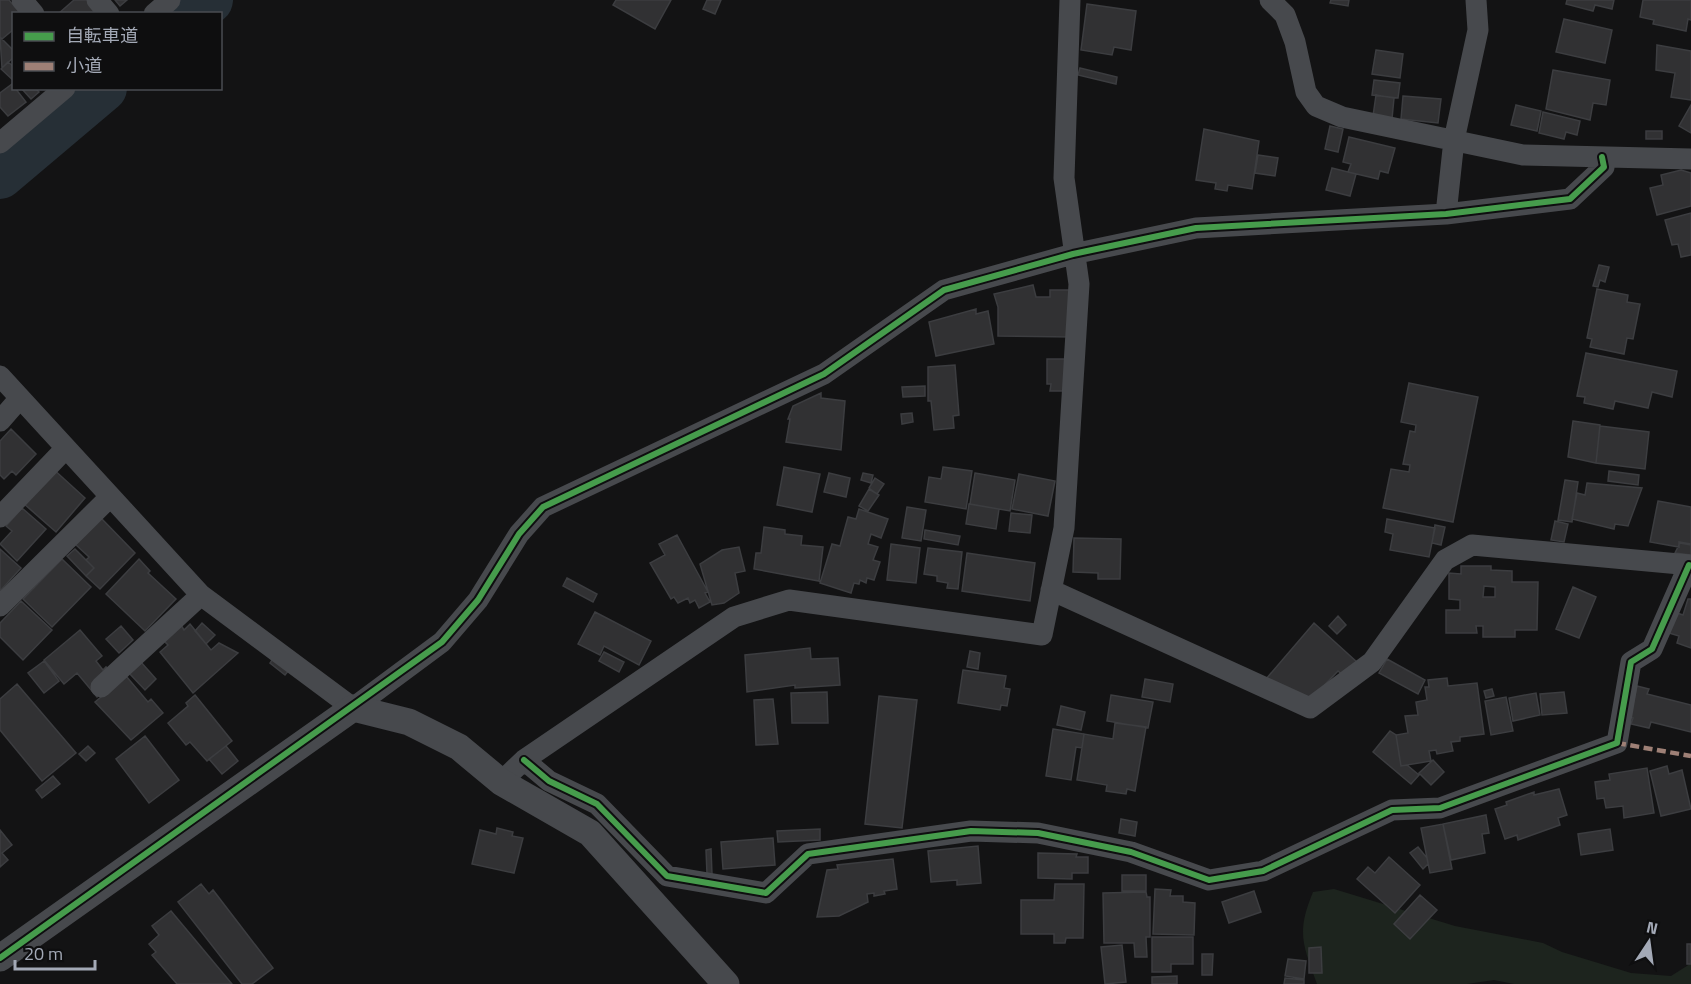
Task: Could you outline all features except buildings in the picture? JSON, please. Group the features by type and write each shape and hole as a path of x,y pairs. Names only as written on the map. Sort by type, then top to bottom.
{"street":[{"path":"22,0 32,12"},
{"path":"97,0 107,12"},
{"path":"156,12 170,0"},
{"path":"501,782 524,760 734,617 789,600 1042,635 1065,516 1079,284 1064,178 1070,0"},
{"path":"1270,0 1284,15 1294,42 1306,92 1317,106 1342,117 1523,155 1691,159"},
{"path":"1446,214 1454,140 1478,30 1476,0"},
{"path":"0,143 63,90"},
{"path":"0,958 442,642 478,600 519,534 543,507 824,374 944,290 1073,254 1196,228 1446,214 1570,199 1604,167 1602,157"},
{"path":"0,376 201,595 352,708 409,722 459,747 501,782 590,833 726,984"},
{"path":"0,421 20,399"},
{"path":"0,517 66,448"},
{"path":"0,606 110,496"},
{"path":"524,760 549,782 597,804 667,876 766,892 808,854 971,831 1038,833 1131,852 1209,880 1263,871 1392,810 1440,808 1617,744 1631,662 1652,649 1690,565 1472,545 1445,560 1372,662 1311,708 1051,590"},
{"path":"101,687 201,595"}],"shaded area":[{"path":"1334,889 1455,926 1543,943 1562,952 1631,973 1671,976 1690,964 1691,960 1691,984 1514,984 1494,980 1467,984 1317,984 1303,939 1304,918 1313,892"}],"waterway":[{"path":"195,12 209,0"},
{"path":"0,175 101,90"}],"marked path":[{"path":"1617,743 1691,756"}],"cycle path":[{"path":"0,958 442,642 478,600 519,534 543,507 824,374 944,290 1073,254 1196,228 1446,214 1570,199 1604,167 1602,157"},
{"path":"524,760 549,781 597,804 667,876 766,893 808,854 971,831 1038,833 1131,852 1209,880 1263,871 1392,810 1440,808 1617,743 1631,662 1652,649 1689,565"}]}
